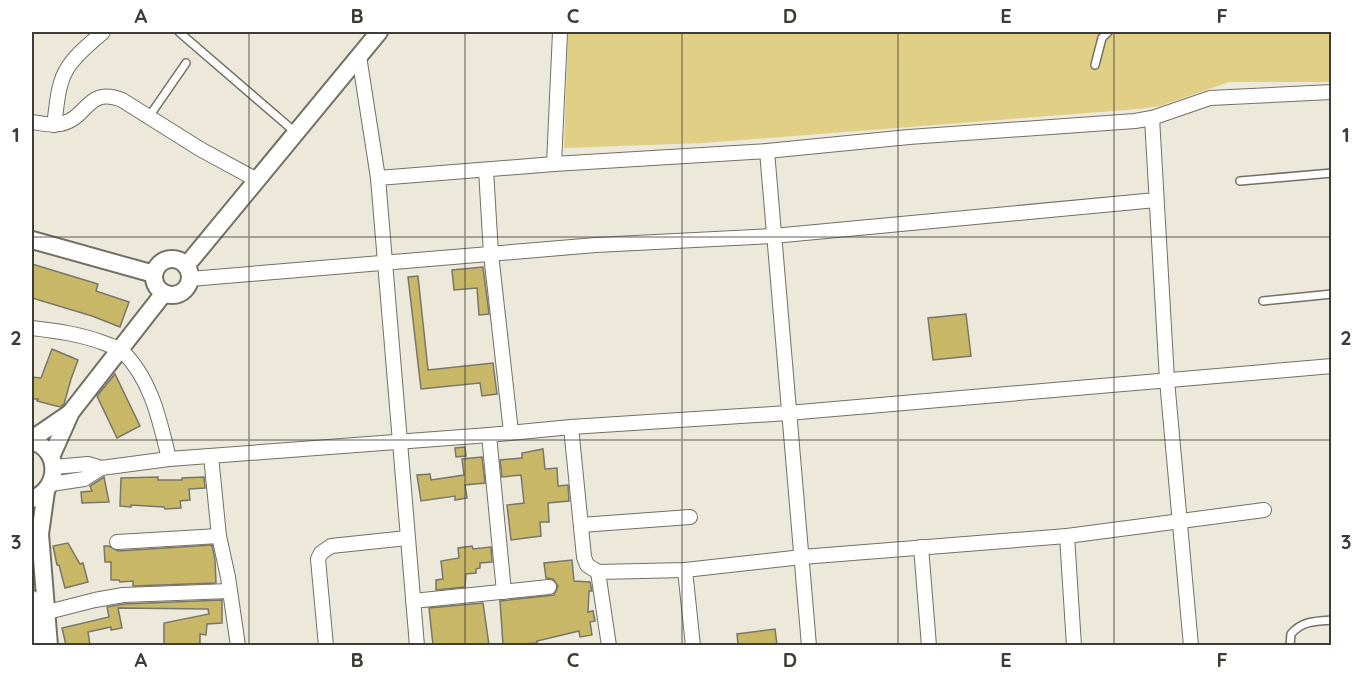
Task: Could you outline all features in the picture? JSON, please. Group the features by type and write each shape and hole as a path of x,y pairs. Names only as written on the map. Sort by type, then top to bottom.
{"street":[{"path":"54,125 61,81 67,69 73,60 103,32"},
{"path":"379,32 256,180 188,272 183,291 176,294 164,293 158,288 154,282 154,274 161,262 174,259 188,272 384,263 596,244 773,236 1156,200"},
{"path":"554,164 560,32"},
{"path":"359,56 378,178 417,645"},
{"path":"378,178 767,151 1135,121 1152,118 1210,98 1234,95 1332,92"},
{"path":"32,122 54,125 69,121 95,98 111,96 122,100 148,118 256,180"},
{"path":"1152,118 1167,380 1191,645"},
{"path":"767,151 808,645"},
{"path":"486,170 491,254 512,432"},
{"path":"32,240 154,274"},
{"path":"47,480 43,446 32,440 71,412 164,293"},
{"path":"32,328 82,335 119,349 140,375 151,395 160,419 169,459"},
{"path":"47,480 88,464 101,468 169,459 571,427 788,413 1332,366"},
{"path":"36,645 40,534 47,480 71,412"},
{"path":"571,427 587,565 598,572 685,570 802,557 1067,536 1264,510"},
{"path":"489,435 504,592"},
{"path":"211,456 219,536 238,645"},
{"path":"581,525 690,517"},
{"path":"117,542 219,536"},
{"path":"1067,536 1074,645"},
{"path":"326,645 318,572 318,559 321,553 331,546 408,538"},
{"path":"921,547 929,645"},
{"path":"685,570 693,645"},
{"path":"598,572 609,645"},
{"path":"413,601 549,587"},
{"path":"37,615 123,595 230,591"},
{"path":"32,599 49,645"}],"lane":[{"path":"179,32 295,132"},
{"path":"1095,65 1102,38 1108,32"},
{"path":"148,118 186,63"},
{"path":"1240,181 1332,173"},
{"path":"1263,301 1332,294"},
{"path":"1290,645 1291,634 1301,625 1310,621 1332,620"}],"shaded area":[{"path":"568,32 1331,32 1331,82 1229,82 1160,106 1139,109 703,143 564,148"}],"building":[{"path":"32,264 98,284 96,291 129,302 120,327 32,298"},
{"path":"483,267 489,314 479,315 477,288 454,290 452,270"},
{"path":"418,276 428,370 493,363 497,394 482,396 480,383 421,389 408,277"},
{"path":"966,314 971,356 933,360 928,318"},
{"path":"52,349 78,360 64,404 60,407 32,399 32,377 41,378"},
{"path":"115,374 140,426 117,438 97,396"},
{"path":"465,447 466,456 456,457 455,448"},
{"path":"543,449 545,469 557,468 558,486 568,485 569,501 548,503 549,522 540,522 541,536 511,540 507,505 524,503 521,475 502,477 500,460 522,458 522,453"},
{"path":"482,457 485,483 465,485 467,498 455,500 455,496 421,501 417,475 430,474 431,480 464,475 462,459"},
{"path":"104,477 109,502 82,503 81,492 92,491 90,486"},
{"path":"158,477 158,480 182,480 182,478 204,477 205,488 189,489 190,500 180,501 181,508 120,506 121,478"},
{"path":"68,543 80,564 83,563 88,582 65,588 53,546"},
{"path":"212,545 216,583 133,586 133,581 111,580 111,562 105,562 104,546 118,551"},
{"path":"472,546 473,549 491,547 492,562 480,563 480,568 476,569 476,573 466,574 465,587 436,590 436,580 443,579 441,561 459,558 458,548"},
{"path":"572,560 574,581 590,582 592,591 589,591 588,612 593,611 595,621 590,622 592,635 580,637 579,631 537,641 537,643 503,645 500,601 554,595 558,586 553,579 546,578 544,563"},
{"path":"222,600 222,623 207,624 206,635 200,634 200,645 164,645 164,623 209,614 208,609 118,608 122,628 111,630 111,627 88,632 90,645 66,645 62,628 109,617 107,607 124,604"},
{"path":"483,603 489,645 433,645 429,608"},
{"path":"775,629 777,645 738,645 737,634"}]}
